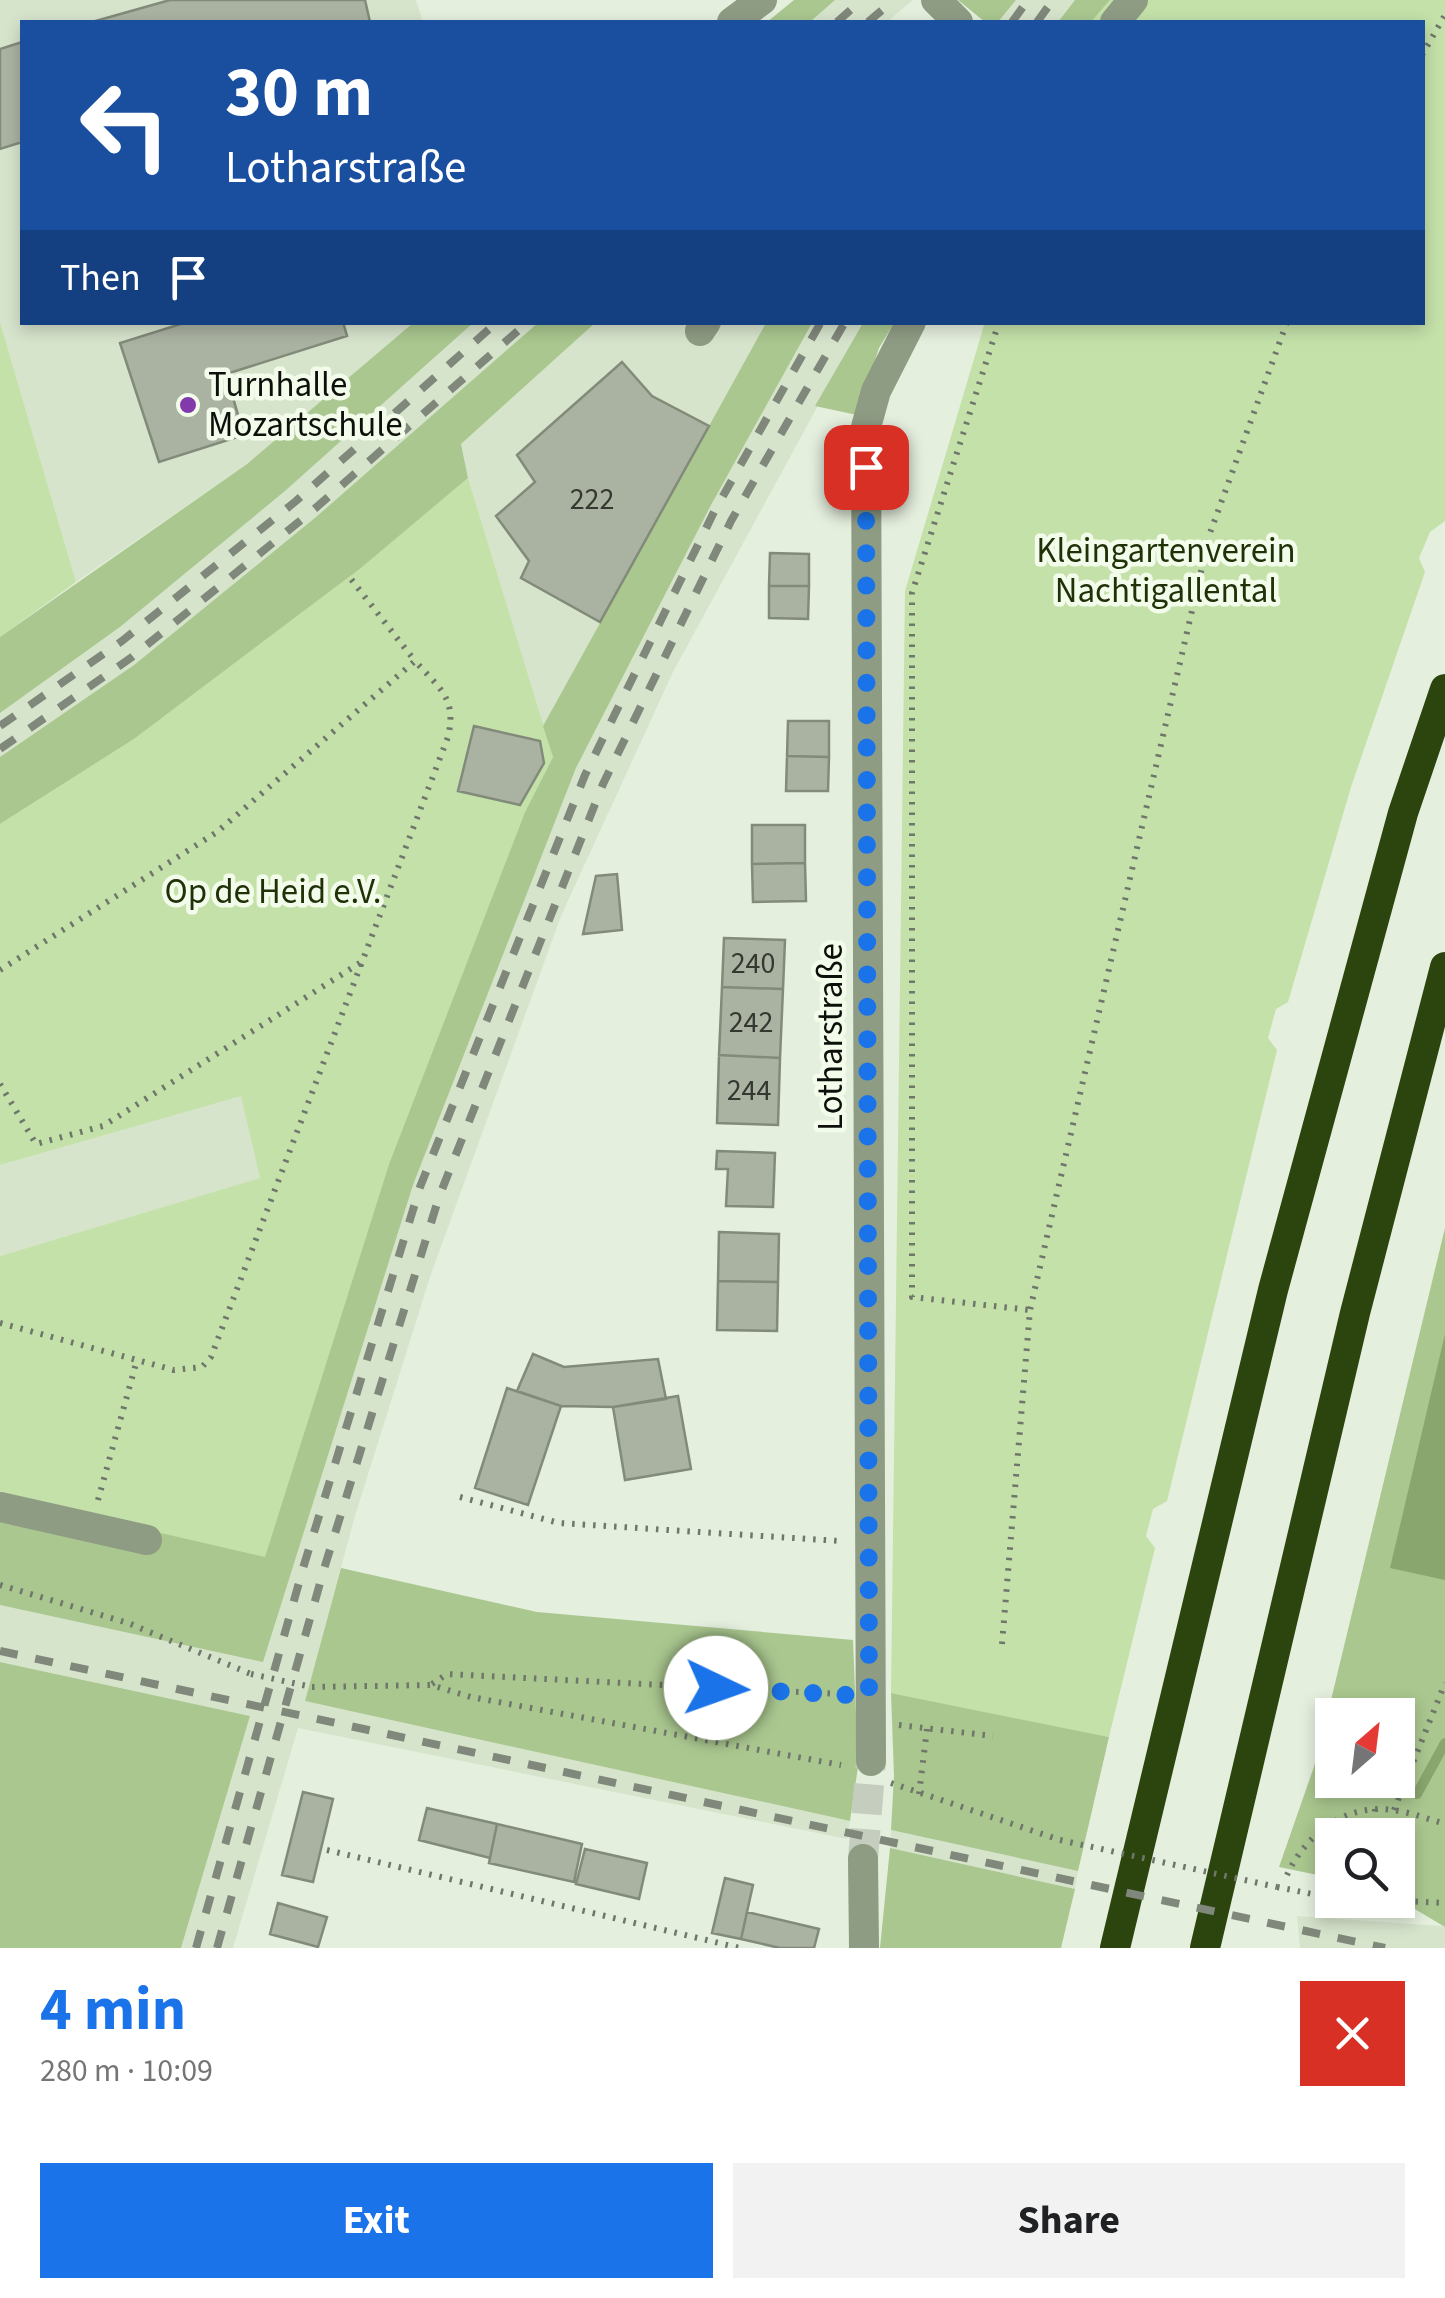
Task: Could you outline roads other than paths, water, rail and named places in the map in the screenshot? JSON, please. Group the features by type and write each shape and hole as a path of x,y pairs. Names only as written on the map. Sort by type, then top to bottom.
{"highway":[{"path":"1115,1948 1273,1290 1403,812 1445,689"},
{"path":"1205,1948 1355,1313 1445,967"}],"street":[{"path":"735,20 762,0"},
{"path":"1118,20 1133,0"},
{"name":"Lotharstraße","path":"872,1771 866,428 876,392 909,325"},
{"path":"0,1507 147,1540"},
{"path":"863,1859 864,1948"}],"waterway":[{"path":"1417,1794 1445,1743"}],"tunnel":[{"path":"863,1859 871,1761"}],"railway":[{"path":"839,20 862,0"},
{"path":"870,20 894,0"},
{"path":"1013,20 1028,0"},
{"path":"1038,20 1053,0"},
{"path":"0,726 122,641 296,501 494,325"},
{"path":"0,749 132,657 311,512 525,325"},
{"path":"196,1948 304,1565 420,1187 585,775 714,512 819,325"},
{"path":"217,1948 324,1569 439,1197 603,784 731,521 843,325"},
{"path":"0,1651 1385,1948"}],"place":[{"name":"Turnhalle Mozartschule","path":"188,405"}],"park label":[{"name":"Kleingartenverein Nachtigallental","path":"1166,571"},
{"name":"Op de Heid e.V.","path":"273,892"}]}
